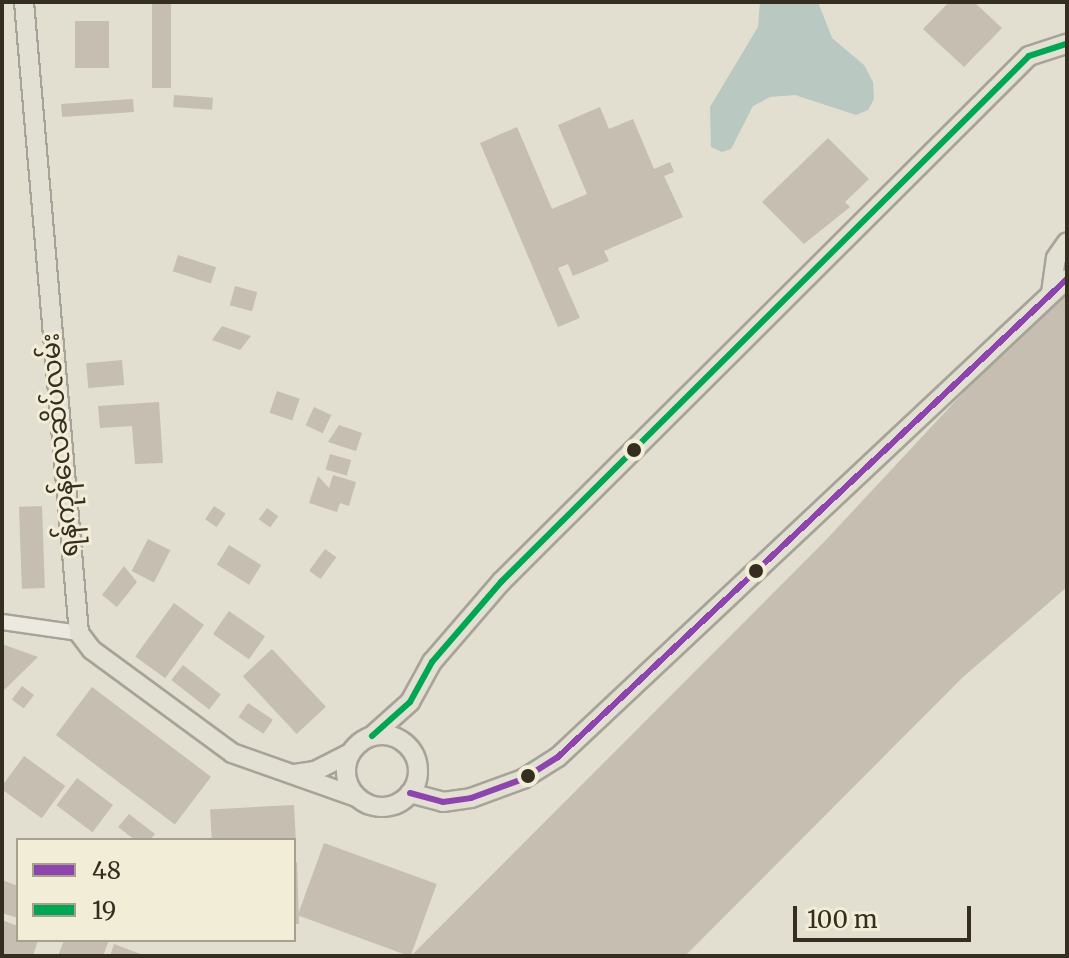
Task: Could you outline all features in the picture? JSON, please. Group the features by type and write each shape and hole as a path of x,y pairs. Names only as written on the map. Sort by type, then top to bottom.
{"main road":[{"name":"ရန်ကုန်လေဆိပ်လမ်း","path":"24,2 68,555 79,633"},
{"path":"288,775 315,771 350,753 410,702 432,662 501,582 1029,56 1067,44"},
{"path":"1051,293 1056,258 1067,242"},
{"path":"410,793 443,802 471,798 523,779 558,757 1067,279"},
{"path":"79,633 92,650 232,753 378,807 391,806 410,793 418,772 412,751 394,737 372,736"},
{"path":"350,753 346,776 356,797"}],"street":[{"path":"2,622 79,633"}],"shaded area":[{"path":"760,2 818,2 832,38 864,65 873,82 874,99 868,110 856,115 795,95 770,97 753,106 731,149 722,152 711,147 710,107 758,27"}],"building":[{"path":"152,2 171,2 171,88 152,88"},
{"path":"949,2 974,2 1002,28 964,67 923,29"},
{"path":"75,21 109,21 109,68 75,68"},
{"path":"174,95 213,98 212,110 173,107"},
{"path":"133,99 134,112 62,117 61,104"},
{"path":"600,107 609,129 633,119 654,169 670,162 674,172 664,176 683,217 604,251 609,261 573,276 568,264 558,268 580,318 558,327 480,143 517,127 552,209 587,194 558,125"},
{"path":"828,138 869,179 845,202 850,207 804,244 762,202"},
{"path":"178,255 216,267 211,284 173,271"},
{"path":"235,286 257,292 252,311 230,305"},
{"path":"1067,288 1067,587 963,677 685,956 411,956 825,541 1055,294"},
{"path":"222,326 251,336 240,350 212,340"},
{"path":"122,360 124,385 88,388 86,363"},
{"path":"277,391 300,399 292,421 270,413"},
{"path":"159,402 163,463 135,464 132,426 100,428 98,406"},
{"path":"314,407 331,415 323,433 306,425"},
{"path":"339,425 362,433 356,451 328,442"},
{"path":"330,454 351,460 347,475 326,469"},
{"path":"333,475 356,482 349,506 340,503 337,512 309,503 318,476 329,488"},
{"path":"42,506 45,588 22,589 19,507"},
{"path":"214,506 226,514 217,527 205,519"},
{"path":"267,508 278,516 270,528 259,519"},
{"path":"148,539 170,550 154,582 132,571"},
{"path":"229,545 261,565 249,585 217,565"},
{"path":"325,549 336,557 320,579 309,571"},
{"path":"124,566 137,582 117,607 102,595"},
{"path":"174,603 204,625 165,678 135,656"},
{"path":"229,611 265,636 249,659 213,634"},
{"path":"2,644 38,657 2,692"},
{"path":"272,649 326,707 297,734 243,676"},
{"path":"183,665 221,695 209,710 171,680"},
{"path":"22,686 34,695 24,709 12,700"},
{"path":"92,687 211,777 175,825 56,735"},
{"path":"248,703 273,720 263,734 238,717"},
{"path":"24,756 65,786 42,818 2,789"},
{"path":"77,778 113,805 92,832 57,805"},
{"path":"294,805 296,838 212,838 210,809"},
{"path":"129,814 155,834 152,838 132,838 118,827"},
{"path":"324,843 437,884 411,956 298,915"},
{"path":"296,862 297,862 299,924 296,924"},
{"path":"2,880 16,885 16,917 2,913"},
{"path":"2,920 16,925 16,942 37,942 33,956 2,956"},
{"path":"63,942 108,942 103,956 58,956"},
{"path":"114,944 146,956 110,956"}],"transit line":[{"name":"19","path":"372,736 410,702 432,662 501,582 1029,56 1067,44"},
{"name":"48","path":"410,793 443,802 471,798 523,779 558,757 1067,279"}]}
